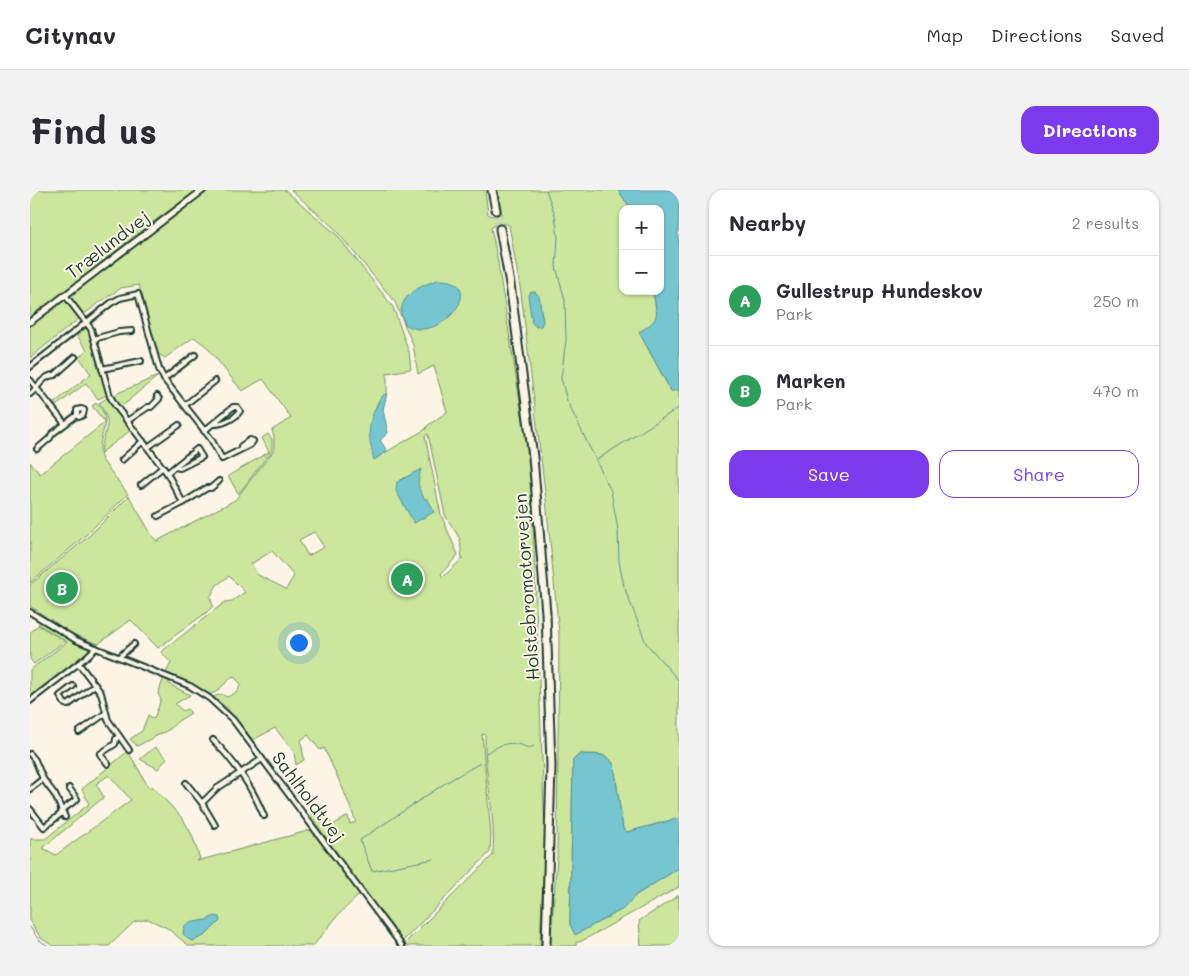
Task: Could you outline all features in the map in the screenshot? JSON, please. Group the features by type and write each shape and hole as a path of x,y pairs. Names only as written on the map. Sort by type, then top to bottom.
{"highway":[{"path":"492,190 496,210"},
{"name":"Holstebromotorvejen","path":"500,229 510,284 533,457 546,613 550,766 546,946"}],"street":[{"name":"Trælundvej","path":"30,322 203,190"},
{"path":"30,367 111,303 120,298 138,294 159,369 164,379 211,440 222,459 240,448"},
{"path":"65,295 91,329 110,396 115,405 163,466 183,503"},
{"path":"94,339 119,332 132,331"},
{"path":"164,379 195,355"},
{"path":"30,394 50,375 55,375 61,370 75,356"},
{"path":"102,369 140,361"},
{"path":"30,380 64,424"},
{"path":"185,405 215,381"},
{"path":"127,421 150,407 159,399 157,396"},
{"path":"204,431 233,407 237,407 240,411 238,415 220,424 214,424"},
{"path":"37,449 64,424 77,415"},
{"path":"148,447 179,425"},
{"path":"122,460 143,441"},
{"path":"167,473 197,449 202,457 180,468 175,467"},
{"path":"141,485 163,466"},
{"path":"158,516 207,488 211,488 219,481"},
{"name":"Sahlholdtvej","path":"30,612 57,630 199,691 221,708 233,720 402,946"},
{"path":"119,657 134,644"},
{"path":"30,701 79,664 96,648"},
{"path":"79,664 101,693 108,720 129,750"},
{"path":"73,686 60,696 65,704 68,705 95,685"},
{"path":"79,732 106,713"},
{"path":"108,764 100,754 114,744 119,736"},
{"path":"213,740 227,754 256,795 264,816"},
{"path":"30,754 38,766 43,779 55,795 63,814"},
{"path":"202,803 216,789 262,759"},
{"path":"30,789 43,779"},
{"path":"186,783 202,803 215,825"},
{"path":"30,809 44,827 63,814 77,799 69,788"}],"green space":[{"path":"30,190 197,190 141,231 30,319"},
{"path":"207,190 285,190 337,235 393,307 409,352 411,369 387,373 387,393 377,405 373,423 374,459 426,429 427,426 447,412 434,366 418,374 413,345 395,302 333,227 291,190 485,190 488,214 492,216 502,214 497,190 618,190 628,205 619,205 619,295 654,295 657,316 654,323 639,332 671,391 679,390 679,818 627,832 623,829 614,765 611,761 600,755 580,754 573,760 570,925 575,934 623,909 636,895 679,868 679,887 580,942 576,942 576,946 550,946 557,859 559,634 546,500 521,293 509,225 500,224 491,228 531,471 545,834 540,946 405,946 404,944 493,855 493,825 486,765 485,735 482,734 491,835 490,852 402,942 399,935 365,892 310,815 320,806 333,825 348,816 350,824 356,822 324,748 320,750 308,735 301,740 304,760 296,765 294,752 275,728 253,740 227,708 213,697 221,694 227,697 237,692 241,684 233,676 216,692 208,695 194,685 166,673 171,663 161,652 225,602 232,601 245,592 229,576 217,585 210,597 213,606 158,648 131,620 98,644 70,633 30,606 30,585 91,534 129,496 157,541 235,500 274,450 272,430 291,418 263,379 242,391 206,346 194,337 165,358 157,353 139,285 121,288 97,304 30,358 30,324","holes":["428,434 445,515 460,539 462,559 443,577 441,574 458,555 441,515 425,436","314,532 324,547 308,556 299,540","272,551 294,576 286,589 258,575 251,564"]},
{"path":"86,328 89,331 107,395 98,399 86,383 56,406 54,403 91,374 79,357 87,350 77,336"},
{"path":"158,376 130,400 119,408 113,395"},
{"path":"107,398 131,430 101,453 107,422 104,410 99,403"},
{"path":"96,403 105,416 105,423 100,444 102,460 128,494 87,534 30,583 30,462 40,474 104,423 92,406"},
{"path":"268,434 272,439 272,450 238,493 228,476 269,452 262,438"},
{"path":"40,622 69,639 90,647 91,650 30,696 30,670 67,642 38,624"},
{"path":"38,625 65,641 34,664 30,659 30,633"},
{"path":"164,677 169,679 169,684 190,695 175,704 183,711 187,709 191,713 178,721 170,729 137,746 130,739 142,731 148,715 154,719 161,699 158,694"},
{"path":"155,747 167,758 158,769 140,759"},
{"path":"128,751 149,788 152,786 183,819 192,835 200,859 197,861 311,830 360,894 339,914 313,946 189,946 167,928 148,919 134,922 109,946 53,946 41,938 30,922 30,839 45,839 89,804 82,789","holes":["109,775 131,800 56,855 43,848 104,797 96,784"]},
{"path":"679,895 679,946 641,946 639,921"}],"water":[{"path":"618,190 679,190 679,390 671,391 639,332 655,319 656,306 654,295 664,295 664,205 628,205"},
{"path":"437,280 453,282 460,289 461,299 456,310 434,327 420,329 406,325 401,315 404,302 408,296 424,285"},
{"path":"531,292 535,292 539,296 543,322 541,326 536,327 532,323 528,296"},
{"path":"387,393 383,410 388,433 380,440 387,451 374,460 370,438 371,419 378,403"},
{"path":"421,469 418,481 420,492 425,499 428,499 434,512 414,523 396,491 397,482"},
{"path":"580,754 604,756 614,765 623,829 627,832 679,818 679,868 636,895 623,909 575,935 570,924 573,760"},
{"path":"215,916 219,917 220,921 206,935 193,941 183,934 184,927 188,923 206,920"}],"waterway":[{"path":"546,190 555,215 558,237 556,267 565,300 566,340 561,378 567,401"},
{"path":"569,405 611,491 618,530 619,562 624,586"},
{"path":"675,410 679,408"},
{"path":"598,459 672,412"},
{"path":"625,589 646,643 679,681"},
{"path":"486,753 511,743 529,748 534,746"},
{"path":"434,859 372,871 360,840 447,782 480,763"},
{"path":"30,927 39,940 48,946"}],"tunnel":[{"path":"496,210 500,229"}],"place":[{"name":"Gullestrup Hundeskov","path":"407,579"},
{"name":"Marken","path":"62,588"}]}
